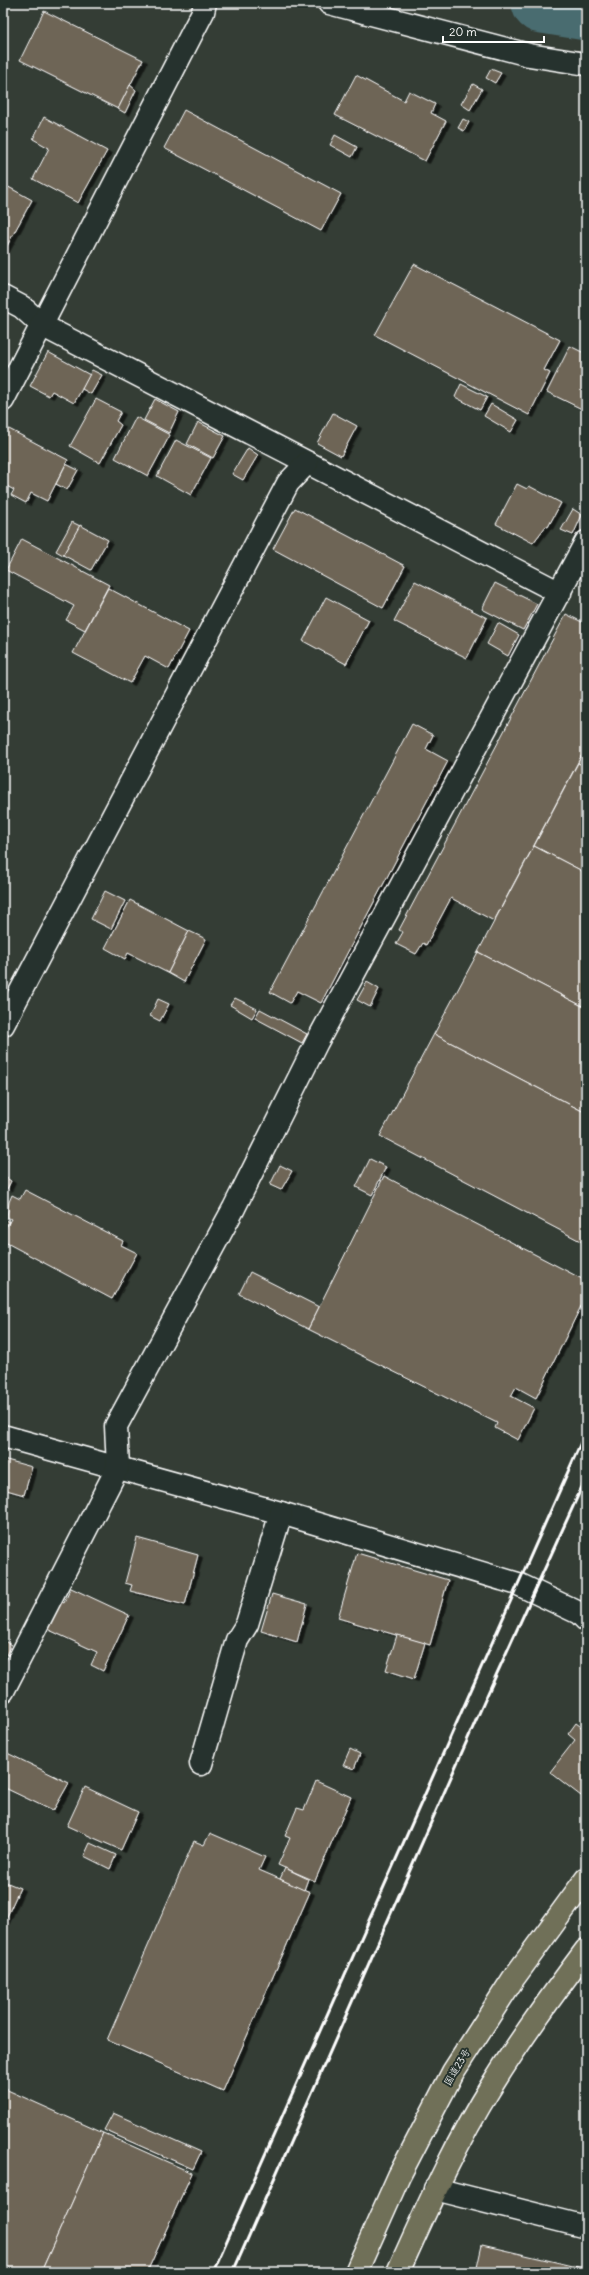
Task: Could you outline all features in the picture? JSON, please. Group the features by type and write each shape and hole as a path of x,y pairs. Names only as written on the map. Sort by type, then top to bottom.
{"highway":[{"name":"国道23号","path":"356,2272 399,2176 453,2072 512,1980 586,1879"},
{"path":"398,2272 435,2189 492,2085 548,2001 586,1950"}],"street":[{"path":"3,400 43,326 203,12 205,3"},
{"path":"329,3 529,55 586,64"},
{"path":"3,297 22,307 43,326 560,593"},
{"path":"3,1025 288,483 307,463"},
{"path":"3,1691 118,1467 116,1426 234,1208 316,1042 560,593 586,542"},
{"path":"3,1436 281,1513 518,1584 579,1613 586,1620"},
{"path":"200,1764 237,1640 247,1624 281,1513"},
{"path":"435,2189 586,2227"}],"building":[{"path":"44,11 143,60 118,109 20,60"},
{"path":"491,69 501,73 495,83 486,78"},
{"path":"356,75 404,101 409,91 435,104 431,113 446,121 425,161 335,115"},
{"path":"473,84 482,89 470,110 461,104"},
{"path":"130,85 136,90 125,113 118,109"},
{"path":"184,110 341,194 321,231 164,148"},
{"path":"44,117 107,151 78,203 33,179 49,148 33,139"},
{"path":"463,119 469,122 464,131 458,128"},
{"path":"335,135 357,147 352,157 330,145"},
{"path":"3,184 32,200 3,253"},
{"path":"414,264 560,340 544,370 550,373 529,415 375,335"},
{"path":"570,346 586,354 586,411 547,392"},
{"path":"48,352 90,375 74,403 52,391 49,396 30,386"},
{"path":"92,370 102,375 91,394 82,389"},
{"path":"461,384 487,397 480,410 455,397"},
{"path":"96,399 121,412 116,421 121,425 100,463 70,446"},
{"path":"155,399 179,412 169,433 144,420"},
{"path":"491,404 518,420 511,432 484,416"},
{"path":"333,413 357,426 341,456 317,443"},
{"path":"136,417 170,435 148,476 115,458"},
{"path":"198,422 225,436 213,458 187,444"},
{"path":"7,428 68,460 47,501 31,493 26,503 11,495 14,490 3,484 3,436"},
{"path":"176,440 211,458 191,495 157,476"},
{"path":"248,448 258,455 243,480 232,474"},
{"path":"66,464 78,470 67,490 56,484"},
{"path":"517,484 527,489 529,486 561,503 548,527 546,526 533,543 496,524"},
{"path":"295,508 405,566 383,608 273,549"},
{"path":"573,509 582,515 573,535 561,530"},
{"path":"72,522 80,526 63,555 56,551"},
{"path":"80,525 108,540 91,570 63,555"},
{"path":"22,539 109,585 85,630 66,620 74,606 6,570"},
{"path":"415,581 487,618 467,658 394,621"},
{"path":"495,583 537,604 523,630 482,609"},
{"path":"108,588 189,631 169,669 145,656 130,683 73,653"},
{"path":"326,597 369,620 346,664 303,641"},
{"path":"566,614 586,624 586,747 494,921 451,898 426,945 423,943 416,954 396,944 403,932 399,930"},
{"path":"498,623 519,635 508,656 487,644"},
{"path":"412,724 433,735 426,749 448,761 321,1003 297,991 290,1003 270,992"},
{"path":"586,747 586,767 578,763"},
{"path":"578,763 586,767 586,873 534,846"},
{"path":"534,846 586,873 586,1008 478,952"},
{"path":"105,891 125,901 111,929 91,919"},
{"path":"130,900 189,931 168,973 128,953 125,959 105,948"},
{"path":"189,931 206,939 184,982 168,973"},
{"path":"478,952 586,1008 586,1113 434,1034"},
{"path":"367,982 379,989 370,1007 357,1000"},
{"path":"235,998 257,1009 252,1018 230,1005"},
{"path":"158,999 169,1004 160,1021 150,1016"},
{"path":"260,1009 307,1034 302,1043 255,1018"},
{"path":"434,1034 586,1113 586,1244 380,1136"},
{"path":"370,1159 386,1167 372,1195 356,1187"},
{"path":"280,1165 292,1171 281,1190 270,1185"},
{"path":"3,1176 11,1181 7,1189 3,1187"},
{"path":"384,1176 586,1281 586,1296 536,1398 516,1387 511,1396 534,1408 518,1440 495,1428 497,1423 308,1329"},
{"path":"25,1190 123,1241 121,1245 137,1253 112,1299 3,1241 3,1232 11,1219 7,1217 9,1202 12,1195 20,1199"},
{"path":"3,1219 9,1222 3,1232"},
{"path":"250,1272 319,1307 308,1329 239,1294"},
{"path":"3,1459 32,1467 24,1495 3,1489"},
{"path":"137,1538 198,1555 185,1605 130,1591 132,1585 125,1583"},
{"path":"357,1553 448,1580 430,1645 338,1618"},
{"path":"71,1588 129,1615 103,1671 91,1665 97,1652 47,1629 60,1601 64,1603"},
{"path":"272,1594 307,1604 297,1642 261,1631"},
{"path":"397,1635 425,1643 414,1679 386,1670"},
{"path":"3,1640 11,1645 3,1661"},
{"path":"576,1723 584,1729 586,1726 586,1790 581,1796 550,1772 575,1740 568,1734"},
{"path":"350,1749 360,1754 354,1769 343,1765"},
{"path":"3,1751 69,1783 53,1811 3,1787"},
{"path":"316,1781 351,1797 315,1881 278,1865 290,1838 285,1836 297,1808 304,1810"},
{"path":"85,1787 138,1812 121,1850 67,1826"},
{"path":"210,1833 265,1857 259,1870 310,1892 223,2091 107,2040 194,1841 204,1845"},
{"path":"90,1843 116,1855 110,1869 84,1856"},
{"path":"285,1868 308,1879 304,1890 280,1879"},
{"path":"3,1881 20,1888 4,1923 3,1922"},
{"path":"3,2088 103,2133 41,2272 3,2272"},
{"path":"113,2113 201,2152 193,2169 104,2130"},
{"path":"103,2133 192,2173 147,2272 41,2272"},
{"path":"482,2245 586,2269 586,2272 476,2272"}],"waterway":[{"path":"542,3 586,10"}],"railway":[{"path":"213,2272 586,1431"},
{"path":"233,2272 488,1693 586,1478"}]}
